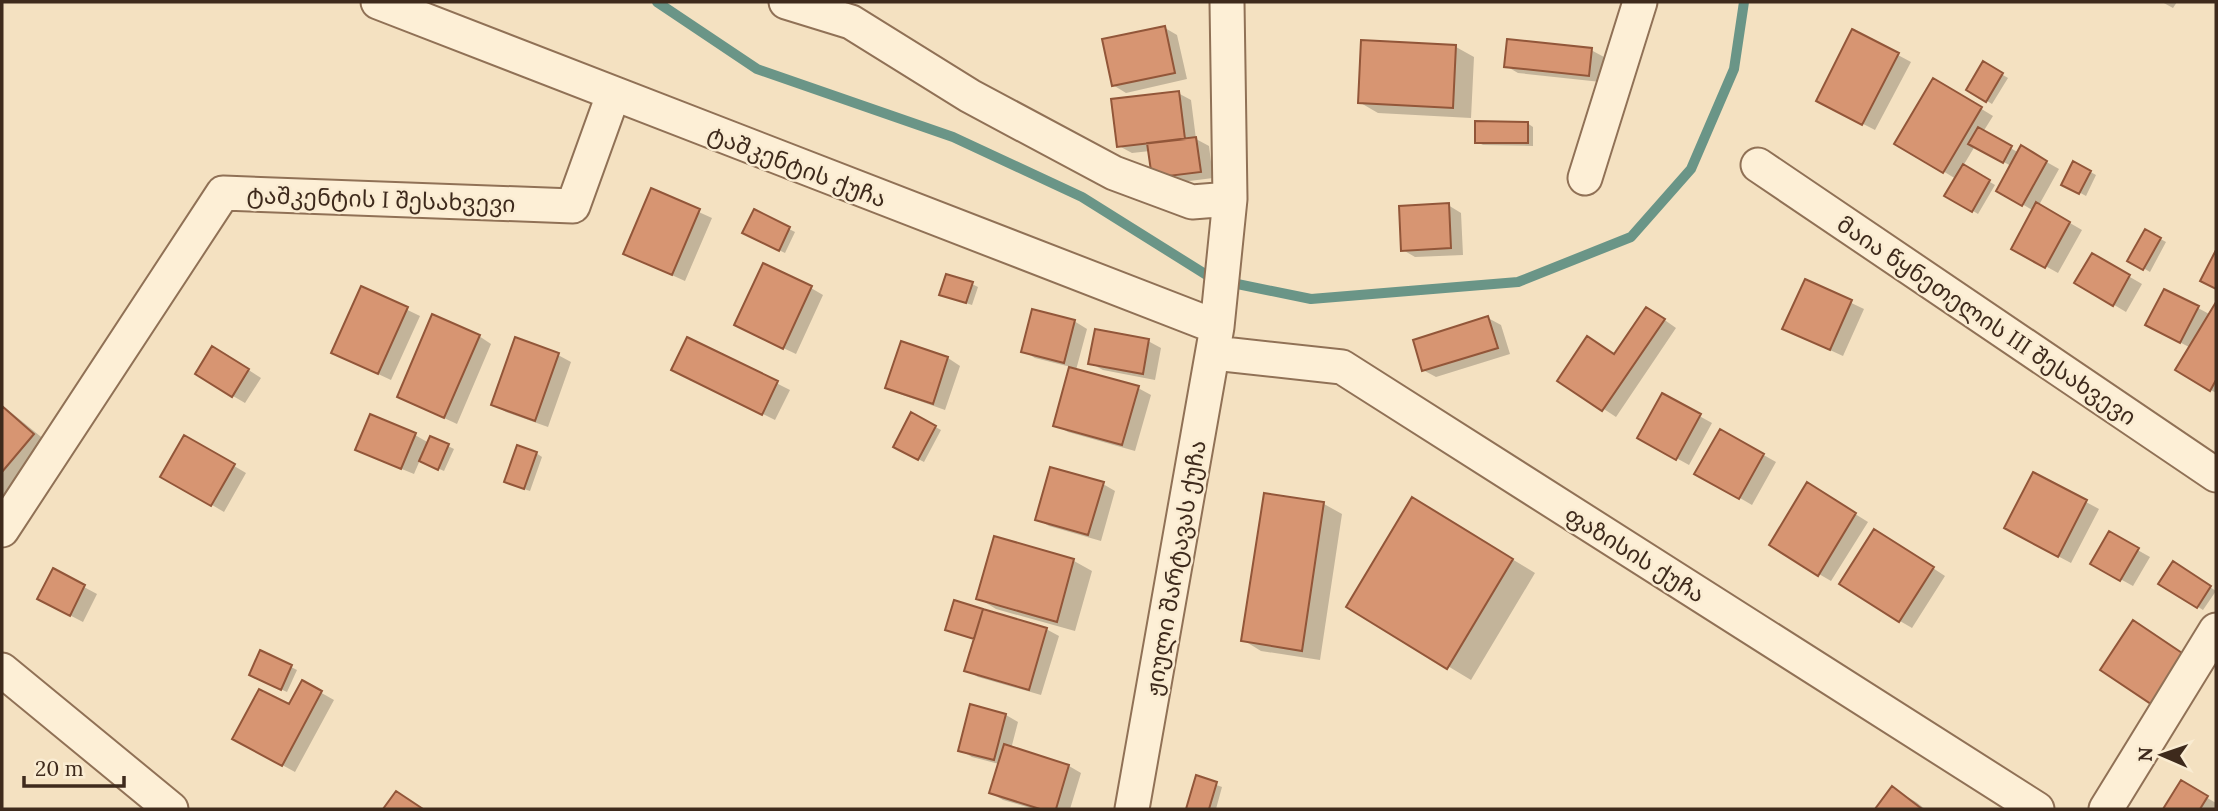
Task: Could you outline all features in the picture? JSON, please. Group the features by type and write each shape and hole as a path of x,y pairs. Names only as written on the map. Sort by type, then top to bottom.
{"street":[{"name":"ტაშკენტის ქუჩა","path":"378,2 1215,340"},
{"path":"786,2 851,22 970,96 1114,173 1192,202 1230,199 1227,2"},
{"path":"1585,178 1640,2"},
{"name":"ტაშკენტის I შესახვევი","path":"2,530 223,193 573,206 613,95"},
{"name":"მაია წყნეთელის III შესახვევი","path":"1758,165 2216,475"},
{"name":"ჟიული შარტავას ქუჩა","path":"1132,809 1215,340 1230,199"},
{"name":"ფაზისის ქუჩა","path":"1215,340 1342,367 2037,809"},
{"path":"2106,809 2216,630"},
{"path":"2,670 171,809"}],"building":[{"path":"1165,26 1175,73 1112,86 1102,39"},
{"path":"1852,29 1899,53 1862,125 1816,101"},
{"path":"1507,39 1592,48 1589,76 1504,67"},
{"path":"1361,40 1456,45 1453,108 1358,103"},
{"path":"1983,61 2003,73 1986,102 1966,90"},
{"path":"1933,78 1982,107 1943,173 1894,144"},
{"path":"1179,91 1185,139 1117,147 1111,99"},
{"path":"1475,121 1528,122 1528,143 1475,143"},
{"path":"1978,127 2012,146 2003,163 1968,144"},
{"path":"1196,137 1201,172 1152,178 1147,143"},
{"path":"2021,145 2047,161 2022,206 1996,191"},
{"path":"2073,161 2091,171 2079,194 2061,185"},
{"path":"1963,164 1990,180 1972,212 1944,196"},
{"path":"651,188 700,209 672,275 623,254"},
{"path":"2036,202 2070,222 2045,268 2011,249"},
{"path":"1449,203 1451,248 1401,251 1399,206"},
{"path":"754,209 790,227 779,251 742,233"},
{"path":"2145,229 2161,238 2143,270 2127,261"},
{"path":"2216,250 2216,289 2200,281"},
{"path":"2092,253 2130,275 2113,306 2074,283"},
{"path":"763,263 812,286 783,349 734,325"},
{"path":"946,274 973,282 966,303 939,295"},
{"path":"1805,279 1852,300 1830,350 1782,329"},
{"path":"361,286 408,307 378,374 331,353"},
{"path":"2164,289 2199,306 2180,343 2145,325"},
{"path":"2216,302 2216,380 2210,391 2175,370"},
{"path":"1646,307 1665,319 1602,411 1557,381 1587,336 1614,354"},
{"path":"1032,309 1075,320 1064,363 1021,352"},
{"path":"432,314 480,335 444,418 397,397"},
{"path":"1488,316 1498,348 1422,371 1413,340"},
{"path":"1095,329 1149,339 1143,374 1088,364"},
{"path":"515,337 559,353 535,421 491,405"},
{"path":"687,337 778,381 762,415 671,370"},
{"path":"901,341 948,357 933,404 885,388"},
{"path":"212,346 249,369 232,397 195,374"},
{"path":"1069,367 1139,386 1122,445 1053,426"},
{"path":"1662,393 1701,414 1676,460 1637,438"},
{"path":"2,406 34,434 2,472"},
{"path":"911,412 936,426 918,460 893,447"},
{"path":"370,414 416,433 401,469 355,450"},
{"path":"1720,429 1764,454 1739,499 1694,474"},
{"path":"184,435 235,464 211,506 160,477"},
{"path":"430,436 449,444 438,470 419,461"},
{"path":"517,445 537,452 524,489 504,482"},
{"path":"1050,467 1104,482 1088,535 1035,520"},
{"path":"2033,472 2087,500 2058,557 2004,528"},
{"path":"1807,482 1856,513 1818,576 1769,545"},
{"path":"1264,493 1324,502 1302,651 1241,641"},
{"path":"1412,497 1513,559 1447,669 1346,607"},
{"path":"1874,529 1934,567 1899,622 1839,584"},
{"path":"2109,531 2139,548 2120,581 2090,564"},
{"path":"994,536 1074,559 1057,622 976,599"},
{"path":"2173,561 2211,586 2197,608 2158,584"},
{"path":"53,568 85,585 70,616 37,599"},
{"path":"954,600 983,609 974,639 945,630"},
{"path":"983,609 1047,628 1029,690 964,671"},
{"path":"2133,620 2185,655 2151,704 2100,670"},
{"path":"260,650 292,665 281,690 249,675"},
{"path":"302,680 322,691 282,766 232,739 259,689 289,704"},
{"path":"970,704 1006,714 994,760 958,751"},
{"path":"1004,744 1069,765 1056,809 1040,809 989,793"},
{"path":"1196,775 1217,782 1209,809 1186,809"},
{"path":"2181,780 2208,796 2200,809 2163,809"},
{"path":"1892,786 1922,809 1875,809"},
{"path":"396,791 423,809 383,809"}],"waterway":[{"path":"657,2 757,69 953,137 1082,197 1213,279 1311,299 1518,282 1631,237 1691,169 1734,69 1744,2"}]}
